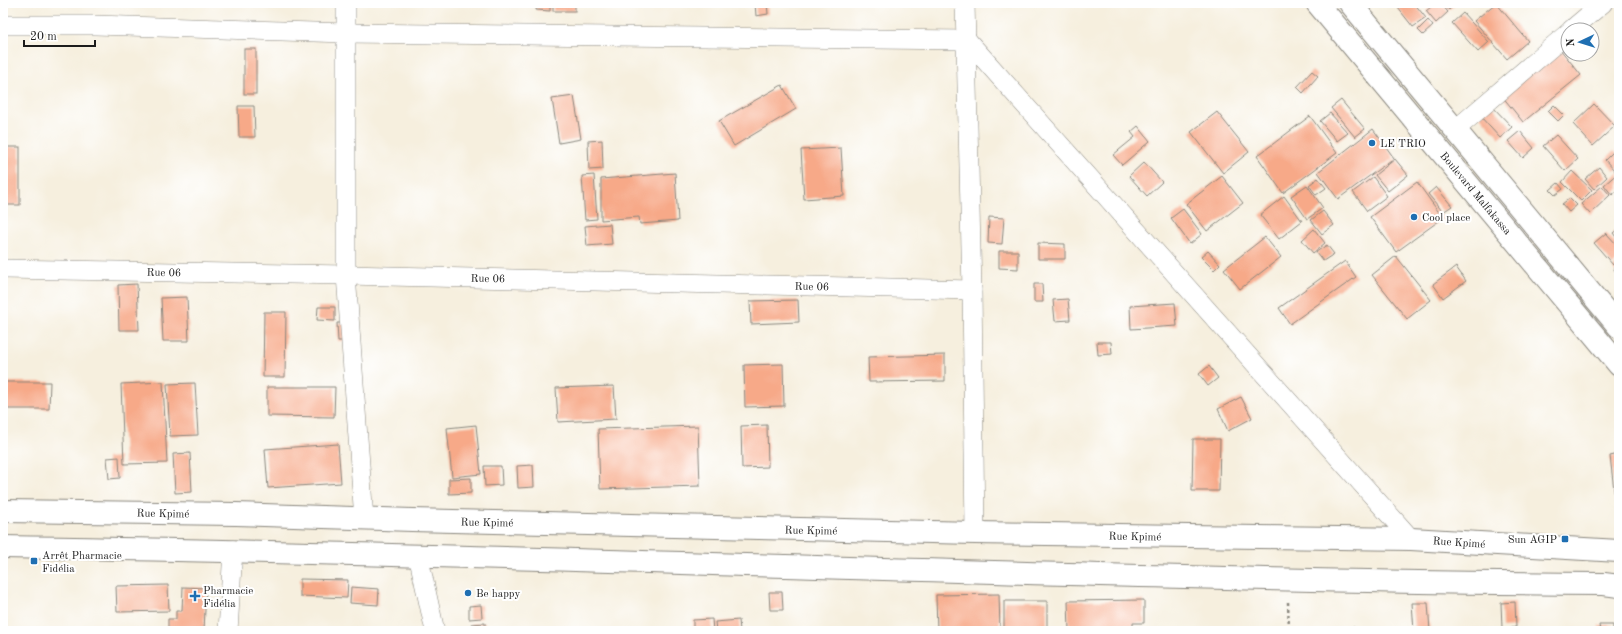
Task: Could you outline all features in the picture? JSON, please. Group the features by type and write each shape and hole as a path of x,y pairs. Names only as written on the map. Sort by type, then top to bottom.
{"main road":[{"name":"Boulevard Malfakassa","path":"1317,3 1619,365"},
{"path":"1350,3 1619,328"},
{"path":"1414,119 1432,103"},
{"name":"Rue Kpimé","path":"3,511 236,514 364,519 975,533 1411,539 1619,551"},
{"path":"3,547 233,550 1094,576 1604,584 1619,586"}],"street":[{"path":"346,3 346,275 364,519"},
{"path":"965,3 972,290 975,533"},
{"path":"1580,22 1602,3"},
{"path":"3,25 95,25 346,33 967,40 1411,539"},
{"path":"1455,130 1560,40"},
{"name":"Rue 06","path":"3,269 346,275 972,290"},
{"path":"228,631 233,550"},
{"path":"418,555 435,631"}],"path":[{"path":"1288,579 1289,631"}],"building":[{"path":"537,3 550,3 550,11 536,10"},
{"path":"553,3 575,3 575,11 553,11"},
{"path":"755,3 767,3 768,14 756,16"},
{"path":"1405,3 1414,3 1426,18 1413,27 1398,8"},
{"path":"1436,3 1440,3 1448,12 1436,23 1426,11"},
{"path":"1443,3 1456,3 1449,10"},
{"path":"1496,3 1528,41 1507,59 1474,21"},
{"path":"1463,13 1489,42 1478,52 1452,23"},
{"path":"1428,20 1433,26 1423,35 1418,30"},
{"path":"244,49 256,49 256,94 244,94"},
{"path":"1560,49 1560,62 1570,62 1581,75 1523,122 1502,96"},
{"path":"3,67 7,67 5,138 3,138"},
{"path":"1312,71 1318,76 1303,93 1297,87"},
{"path":"782,85 796,109 734,146 719,121"},
{"path":"574,96 581,139 559,143 552,99"},
{"path":"1341,100 1365,129 1355,137 1331,108"},
{"path":"1594,104 1615,126 1593,146 1573,124"},
{"path":"1491,105 1512,127 1500,138 1480,116"},
{"path":"1554,105 1564,115 1558,121 1548,111"},
{"path":"238,106 254,106 255,137 239,137"},
{"path":"1217,112 1249,152 1223,173 1191,132"},
{"path":"1330,113 1348,133 1337,141 1320,121"},
{"path":"1310,116 1337,153 1283,193 1257,156"},
{"path":"1138,126 1150,141 1122,165 1113,155 1135,137 1131,132"},
{"path":"1373,129 1394,158 1338,199 1318,172"},
{"path":"1520,131 1534,148 1523,158 1508,141"},
{"path":"1556,135 1578,159 1565,171 1543,146"},
{"path":"602,140 603,169 589,170 588,141"},
{"path":"3,147 20,147 20,205 3,205"},
{"path":"841,148 844,196 804,199 801,150"},
{"path":"1614,151 1619,156 1619,167 1615,171 1605,160"},
{"path":"1395,159 1408,175 1388,191 1375,175"},
{"path":"1144,162 1162,182 1147,196 1129,176"},
{"path":"1599,167 1607,177 1594,189 1585,179"},
{"path":"1572,171 1592,190 1581,201 1562,182"},
{"path":"1619,172 1619,189 1612,195 1604,185"},
{"path":"675,173 678,221 640,224 639,217 601,220 601,179"},
{"path":"594,175 597,219 585,220 582,176"},
{"path":"1222,176 1243,203 1207,231 1186,204"},
{"path":"1373,177 1387,196 1367,211 1353,192"},
{"path":"1318,178 1326,188 1316,195 1309,185"},
{"path":"1417,182 1443,218 1396,252 1370,217"},
{"path":"1558,183 1563,189 1555,195 1550,190"},
{"path":"1307,185 1323,208 1307,219 1291,196"},
{"path":"1602,186 1610,195 1590,214 1581,204"},
{"path":"1436,187 1452,206 1443,212 1428,194"},
{"path":"1284,196 1302,221 1279,239 1260,215"},
{"path":"1570,198 1577,205 1569,212 1562,204"},
{"path":"1183,209 1202,234 1190,244 1171,218"},
{"path":"1323,211 1334,225 1322,234 1311,220"},
{"path":"989,217 1004,218 1002,244 988,243"},
{"path":"610,224 612,244 587,246 585,226"},
{"path":"1619,228 1619,241 1613,233"},
{"path":"1314,229 1325,243 1313,253 1302,240"},
{"path":"1606,233 1619,247 1619,260 1613,265 1594,243"},
{"path":"1265,237 1281,257 1240,289 1224,269"},
{"path":"1038,243 1065,244 1065,259 1038,259"},
{"path":"1327,245 1334,254 1323,261 1316,252"},
{"path":"999,251 1018,251 1018,269 999,268"},
{"path":"1208,251 1220,264 1214,270 1201,257"},
{"path":"1396,256 1431,300 1407,319 1372,275"},
{"path":"1345,261 1356,277 1290,324 1279,308"},
{"path":"1619,263 1619,276 1613,268"},
{"path":"1456,267 1466,281 1443,298 1433,284"},
{"path":"137,284 139,330 119,330 118,285"},
{"path":"1034,284 1042,284 1043,302 1034,302"},
{"path":"187,297 189,341 163,341 161,298"},
{"path":"1068,299 1070,320 1055,321 1053,300"},
{"path":"798,300 799,322 751,324 750,301"},
{"path":"1175,303 1177,326 1131,329 1130,306"},
{"path":"318,307 335,307 335,321 317,320"},
{"path":"264,312 286,312 285,377 263,377"},
{"path":"337,323 347,323 347,341 338,341"},
{"path":"1097,342 1111,342 1112,354 1098,355"},
{"path":"945,355 945,381 869,382 868,357"},
{"path":"783,364 784,406 745,407 744,365"},
{"path":"1209,366 1218,378 1208,386 1199,374"},
{"path":"3,382 50,382 49,409 3,409"},
{"path":"163,382 167,463 124,464 121,384"},
{"path":"195,383 198,435 170,436 167,384"},
{"path":"614,386 616,419 558,422 556,388"},
{"path":"267,387 335,387 334,417 267,416"},
{"path":"1241,397 1252,418 1228,431 1218,409"},
{"path":"476,425 481,474 452,477 447,428"},
{"path":"767,425 768,467 742,468 741,426"},
{"path":"698,426 700,486 600,489 598,429"},
{"path":"1193,439 1220,439 1219,491 1192,491"},
{"path":"338,444 341,483 268,488 265,449"},
{"path":"190,453 192,492 175,493 173,454"},
{"path":"1619,454 1619,499 1615,499 1610,456"},
{"path":"119,457 120,478 109,479 107,458"},
{"path":"533,465 534,487 518,488 517,466"},
{"path":"484,466 501,466 502,485 485,486"},
{"path":"471,478 471,493 449,494 449,479"},
{"path":"300,579 348,580 347,598 300,596"},
{"path":"168,585 169,611 117,612 116,586"},
{"path":"183,587 206,588 204,631 168,631 168,619 176,619 176,611 182,611"},
{"path":"351,587 379,589 378,605 350,603"},
{"path":"769,592 782,592 783,610 770,610"},
{"path":"999,594 1000,631 937,631 936,595"},
{"path":"1144,600 1144,623 1133,623 1133,631 1069,631 1068,601"},
{"path":"1004,601 1047,601 1047,631 1004,631"},
{"path":"1515,602 1516,627 1502,628 1501,603"},
{"path":"1412,603 1428,603 1430,631 1414,631"},
{"path":"481,605 482,618 469,619 469,606"},
{"path":"712,619 713,631 693,631 693,620"},
{"path":"739,620 740,631 716,631 715,622"},
{"path":"485,623 485,631 472,631 471,624"},
{"path":"1599,625 1613,625 1613,631 1600,631"},
{"path":"1354,627 1354,631 1338,631 1338,628"}],"place":[{"name":"LE TRIO","path":"1372,143"},
{"name":"Cool place","path":"1414,217"},
{"name":"Sun AGIP","path":"1565,539"},
{"name":"Arrêt Pharmacie Fidélia","path":"34,561"},
{"name":"Be happy","path":"468,593"},
{"name":"Pharmacie Fidélia","path":"195,596"}]}
